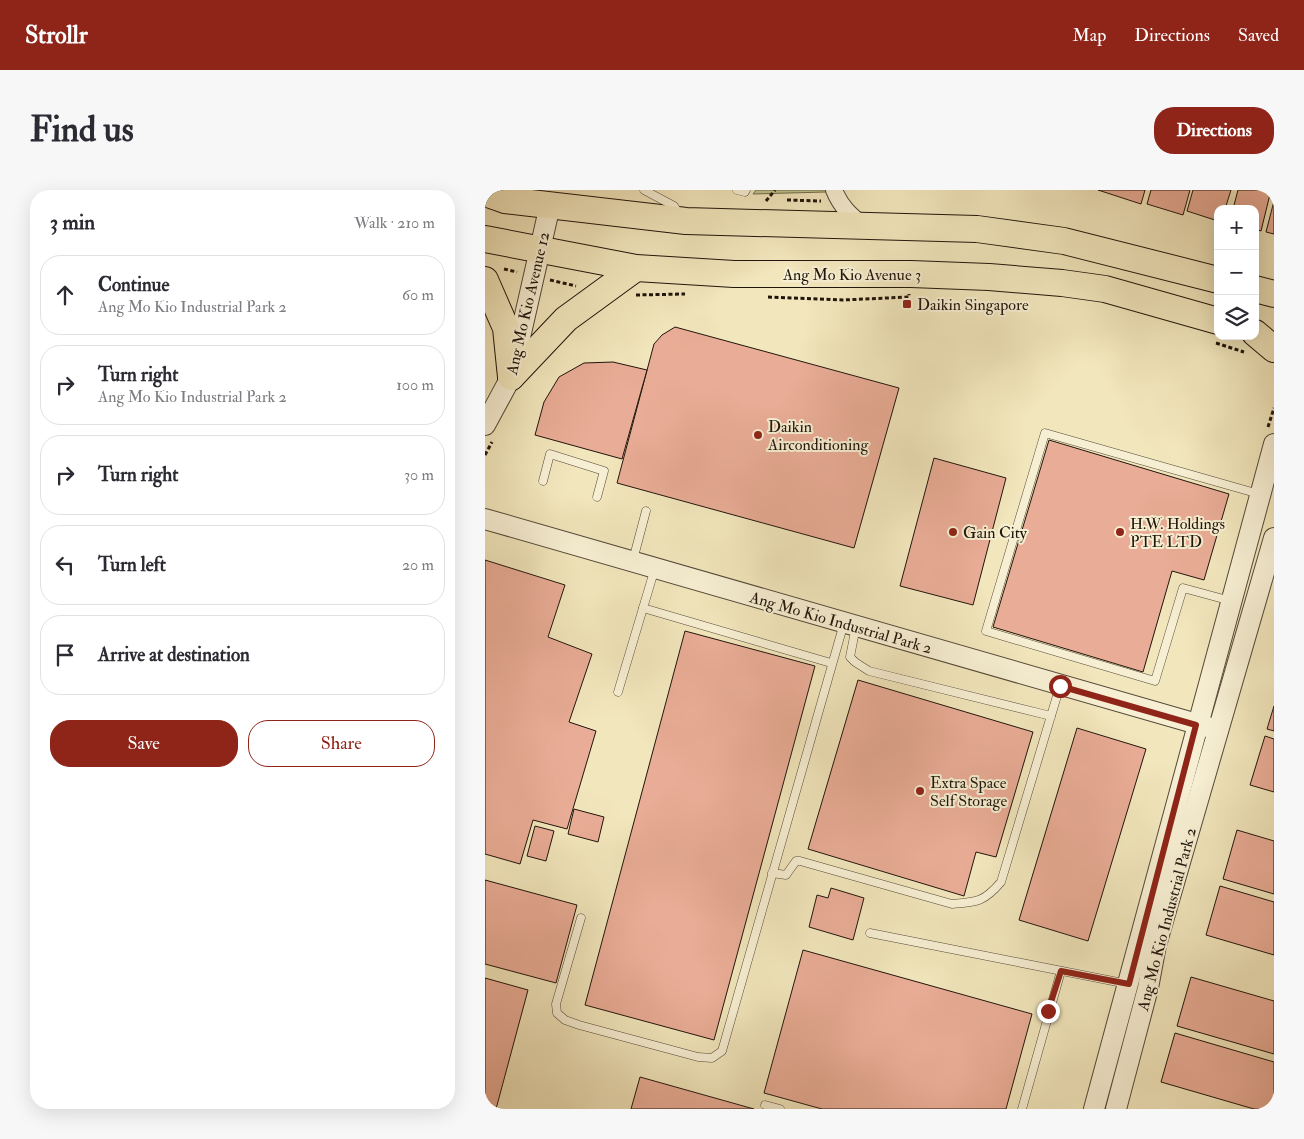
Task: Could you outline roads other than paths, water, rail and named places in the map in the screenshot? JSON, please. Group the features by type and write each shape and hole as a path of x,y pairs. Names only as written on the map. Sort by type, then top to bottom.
{"highway":[{"path":"485,194 505,200 686,221 977,229 1082,246 1214,279"},
{"name":"Ang Mo Kio Avenue 3","path":"485,239 636,268 734,274 911,274 989,277 1076,285 1105,289 1214,331"},
{"path":"1076,285 1089,279 1096,267 1094,257 1082,246"},
{"path":"511,377 566,319 636,268"},
{"path":"485,280 506,328 511,377"},
{"path":"1259,290 1274,294"},
{"path":"1259,338 1274,337"},
{"path":"1255,340 1274,348"}],"street":[{"path":"834,190 839,202 849,215 865,226"},
{"name":"Ang Mo Kio Avenue 12","path":"489,432 511,377 550,205"},
{"name":"Ang Mo Kio Industrial Park 2","path":"1190,792 1196,725 1274,444"},
{"name":"Ang Mo Kio Industrial Park 2","path":"485,520 1218,730"},
{"name":"Ang Mo Kio Industrial Park 2","path":"1094,1109 1112,1092 1149,943 1190,792 1218,730 1274,538"}],"lane":[{"path":"643,190 674,206 686,221"},
{"path":"737,190 746,190"},
{"path":"1231,602 1183,588 1155,681 986,631 1045,433 1261,494"},
{"path":"543,481 550,454 604,470 597,497"},
{"path":"632,562 646,511"},
{"path":"617,692 655,568"},
{"path":"643,608 831,663"},
{"path":"581,918 556,1004 557,1013 565,1020 579,1025 698,1057 712,1058 721,1051 831,663 850,625"},
{"path":"850,625 850,657 869,670 1051,716"},
{"path":"772,873 786,875 796,861 800,861 952,904 977,902 990,895 1001,882 1060,686"},
{"path":"870,933 1138,986"},
{"path":"1022,1109 1061,971"},
{"path":"765,1105 780,1109"}],"place":[{"name":"Daikin Singapore","path":"907,304"},
{"name":"Daikin Airconditioning","path":"758,435"},
{"name":"Gain City","path":"953,532"},
{"name":"H.W. Holdings PTE LTD","path":"1120,532"},
{"name":"Extra Space Self Storage","path":"920,791"}]}
